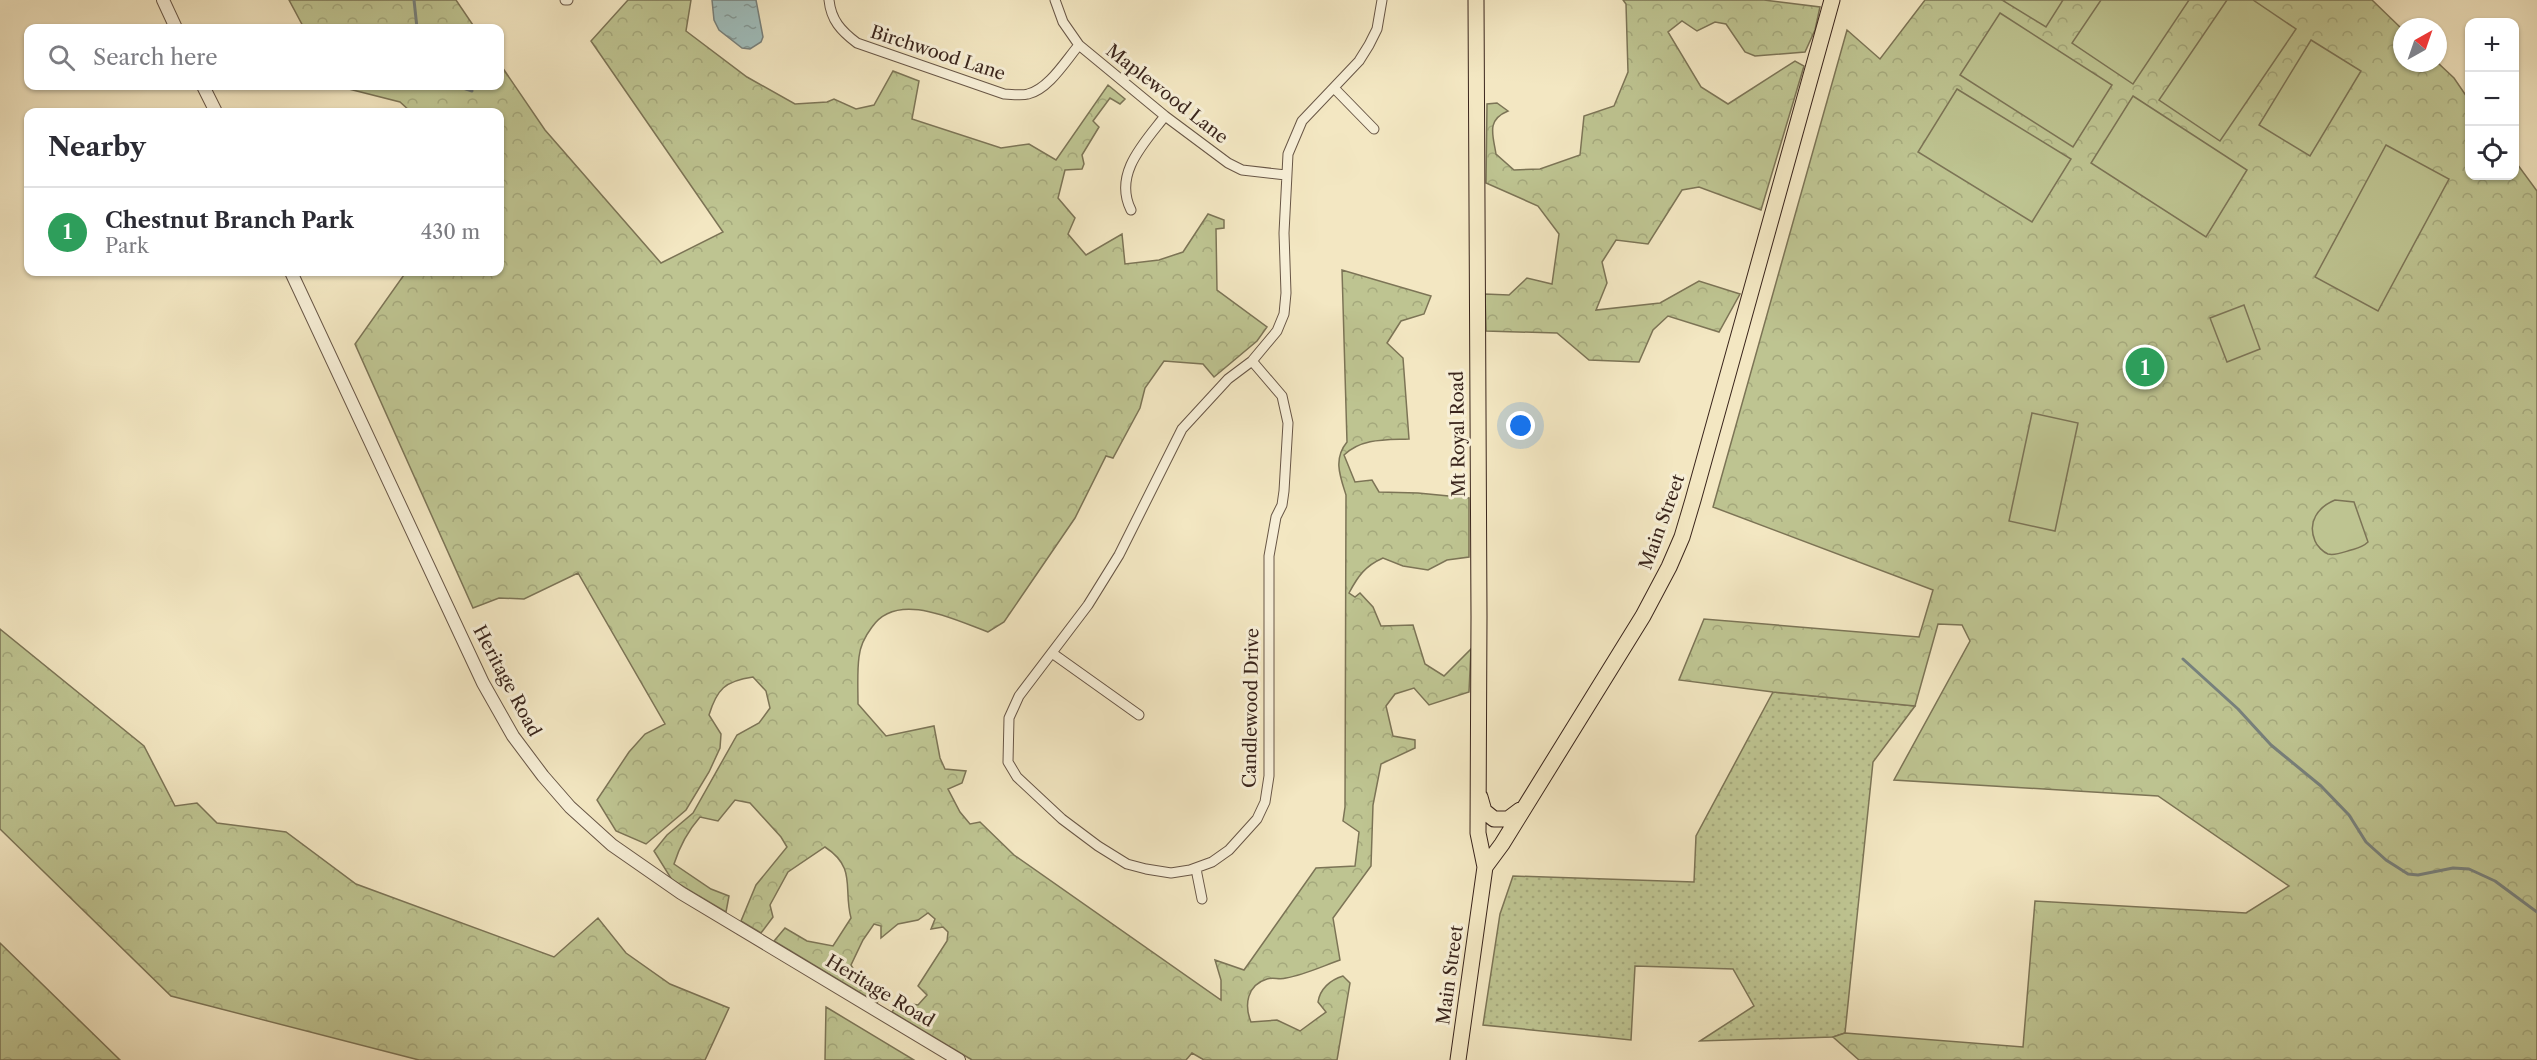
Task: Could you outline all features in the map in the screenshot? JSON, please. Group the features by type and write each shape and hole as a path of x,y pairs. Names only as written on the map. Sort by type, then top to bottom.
{"main road":[{"name":"Mt Royal Road","path":"1476,0 1478,840 1485,867"},
{"name":"Main Street","path":"1458,1060 1485,867 1502,844 1659,589 1682,537 1750,302 1832,0"},
{"path":"1478,788 1485,811 1499,820 1508,819 1516,814 1535,791"}],"street":[{"path":"163,0 174,24"},
{"name":"Birchwood Lane","path":"829,0 831,16 844,33 857,44 1004,94 1028,94 1048,82 1079,45"},
{"name":"Maplewood Lane","path":"1055,0 1063,22 1079,45 1165,116 1228,163 1242,170 1286,175"},
{"name":"Candlewood Drive","path":"1252,361 1282,396 1288,423 1282,505 1276,517 1269,556 1269,776 1264,802 1257,819 1244,836 1212,862 1196,869 1172,873 1146,869 1126,864 1098,846 1062,819 1017,777 1008,762 1009,718 1019,696 1088,605 1119,555 1182,429 1227,379 1252,361 1276,331 1284,314 1286,293 1284,233 1288,154 1298,127 1312,109 1359,61 1369,45 1377,29 1382,0"},
{"path":"1334,88 1374,129"},
{"path":"205,90 214,108"},
{"path":"1131,210 1125,199 1126,173 1165,116"},
{"name":"Heritage Road","path":"293,276 483,683 513,736 547,782 594,830 645,870 959,1060"},
{"path":"1052,653 1139,715"},
{"path":"1196,869 1202,899"}],"green space":[{"path":"289,0 456,0 472,24 302,24"},
{"path":"628,0 691,0 686,31 747,77 795,104 827,102 834,99 856,109 874,105 893,71 919,81 912,119 1001,148 1029,144 1056,160 1108,85 1125,99 1120,104 1110,98 1093,121 1099,127 1082,155 1084,164 1082,169 1065,170 1058,198 1075,218 1068,234 1086,255 1122,234 1125,264 1159,260 1183,252 1208,214 1224,220 1224,228 1216,229 1217,290 1267,327 1257,341 1214,377 1203,364 1164,361 1145,388 1140,408 1113,458 1106,456 1075,518 1004,622 988,632 927,611 896,610 883,616 872,627 862,645 858,663 858,704 886,736 934,726 940,758 945,769 966,771 962,783 948,789 960,812 970,824 980,822 1014,855 1221,1000 1221,980 1215,960 1244,970 1316,868 1355,866 1359,832 1343,821 1345,807 1346,495 1339,461 1347,442 1342,270 1431,296 1424,314 1401,321 1387,343 1403,358 1409,439 1366,443 1351,449 1344,455 1355,482 1372,480 1379,492 1469,498 1469,557 1447,560 1428,570 1403,566 1383,558 1371,564 1363,572 1349,593 1355,597 1360,593 1373,607 1381,626 1413,625 1425,664 1444,676 1471,649 1469,692 1429,705 1414,688 1395,694 1386,706 1393,736 1415,740 1415,748 1381,764 1373,805 1371,866 1333,918 1340,960 1300,975 1284,979 1269,978 1260,982 1251,991 1248,1003 1251,1022 1277,1020 1300,1031 1326,1012 1318,1002 1321,993 1330,983 1343,976 1350,983 1337,1060 1204,1060 1192,1053 1186,1060 972,1060 892,1012 899,1002 918,1005 927,995 918,986 947,941 948,932 943,927 931,929 935,919 928,913 918,920 898,924 881,938 881,926 874,924 863,940 851,965 862,984 881,995 877,1003 774,941 785,928 807,941 833,946 851,918 845,871 835,855 825,847 788,872 770,905 773,917 761,933 741,921 756,885 787,847 781,837 750,803 735,800 718,821 700,817 684,839 674,864 711,889 729,896 726,912 672,880 654,851 667,835 693,813 737,735 759,723 770,708 766,691 753,677 729,684 715,699 709,715 721,734 720,748 709,772 686,810 646,844 616,831 597,800 629,752 645,734 665,724 578,573 524,599 499,598 473,608 355,344 403,276 504,276 504,108 407,108 400,102 353,90 504,90 504,70 545,130 661,263 723,232 591,41"},
{"path":"1623,0 1764,0 1820,7 1815,30 1805,52 1755,56 1745,52 1726,24 1715,22 1697,31 1682,21 1668,32 1701,87 1728,104 1795,61 1804,66 1761,210 1699,187 1682,190 1648,244 1616,240 1602,262 1607,283 1596,310 1660,303 1699,281 1740,294 1719,332 1668,316 1653,330 1639,362 1589,360 1557,333 1486,331 1485,294 1509,295 1527,278 1552,284 1559,234 1538,206 1486,183 1487,104 1497,103 1508,111 1496,119 1493,134 1496,154 1514,170 1540,169 1580,155 1584,116 1614,106 1628,72 1626,4"},
{"path":"1925,0 2372,0 2393,20 2393,72 2447,71 2465,94 2465,180 2519,180 2519,166 2537,191 2537,1060 1859,1060 1833,1037 1845,1033 2023,1047 2035,901 2246,913 2289,886 2158,796 1894,780 1970,641 1962,625 1938,624 1915,706 1679,680 1704,619 1919,637 1933,590 1713,507 1847,30 1880,59"},
{"path":"2002,0 2063,0 2046,27"},
{"path":"2101,0 2189,0 2133,84 2072,43"},
{"path":"2227,0 2253,0 2296,29 2220,141 2159,100"},
{"path":"2000,13 2112,85 2073,147 1960,75"},
{"path":"2311,40 2361,71 2310,156 2259,125"},
{"path":"1957,89 2071,159 2032,222 1918,152"},
{"path":"2133,96 2247,170 2206,237 2091,163"},
{"path":"2386,145 2449,179 2378,311 2315,277"},
{"path":"2244,305 2260,349 2227,362 2210,318"},
{"path":"2032,413 2078,423 2055,531 2009,521"},
{"path":"2335,500 2354,502 2368,542 2340,554 2328,554 2317,545 2312,528 2319,511"},
{"path":"0,629 144,746 175,806 197,803 217,823 286,832 356,884 554,957 598,918 626,953 670,984 729,1008 705,1060 419,1060 171,996 0,829"},
{"path":"1773,692 1915,706 1873,762 1845,1033 1833,1037 1700,1041 1754,1006 1733,969 1635,966 1631,1040 1483,1025 1500,914 1513,876 1694,882 1696,836"},
{"path":"0,943 120,1060 0,1060"},
{"path":"826,1007 914,1060 825,1060"}],"water":[{"path":"712,0 756,0 763,37 761,42 750,49 742,48 719,30 714,20"}],"waterway":[{"path":"414,0 417,24"},
{"path":"2183,659 2238,709 2271,745 2321,786 2349,815 2366,842 2386,860 2408,874 2418,875 2453,868 2469,869 2495,881 2537,912"}],"place":[{"name":"Chestnut Branch Park","path":"2145,367"}]}
